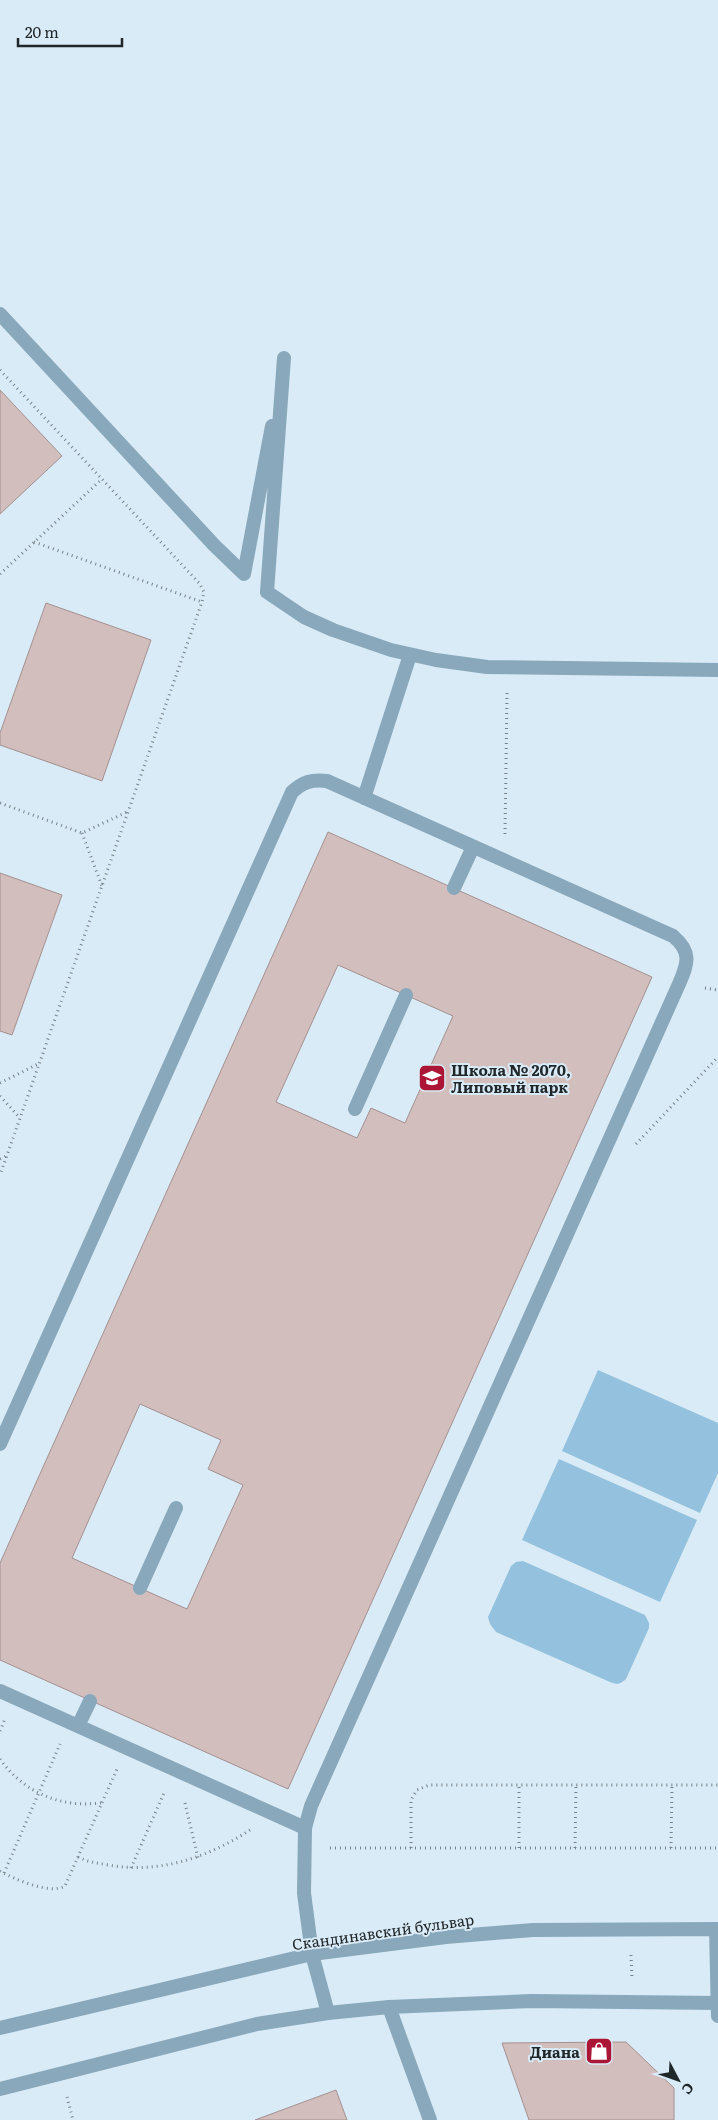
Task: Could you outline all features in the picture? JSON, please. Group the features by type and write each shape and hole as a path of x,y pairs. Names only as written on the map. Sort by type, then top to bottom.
{"street":[{"path":"0,314 214,545 244,574 284,358 267,592 304,617 366,642 410,655 487,667 718,670"},
{"path":"364,798 410,655"},
{"path":"0,1444 292,792 300,785 317,780 327,781 672,936 682,943 687,958 685,969 311,1806 305,1828 304,1893 312,1954 328,2013"},
{"path":"454,888 473,847"},
{"path":"355,1109 406,995"},
{"path":"140,1588 176,1508"},
{"path":"0,1692 305,1828"},
{"path":"74,1724 90,1701"},
{"path":"717,1929 718,2016"},
{"name":"Скандинавский бульвар","path":"0,2028 312,1954 446,1937 533,1930 717,1929"},
{"path":"0,2089 257,2024 328,2013 389,2007 531,2000 718,2003"},
{"path":"389,2007 430,2120"}],"path":[{"path":"0,370 200,584 204,592 0,1175"},
{"path":"0,574 102,478"},
{"path":"34,542 202,602"},
{"path":"504,861 507,667"},
{"path":"0,803 82,833 128,812"},
{"path":"82,833 102,886"},
{"path":"635,1145 718,1057"},
{"path":"0,1083 40,1063"},
{"path":"0,1096 20,1118"},
{"path":"0,1159 7,1156"},
{"path":"74,1724 38,1794 2,1872 36,1886 58,1889 65,1886 126,1748"},
{"path":"0,1759 20,1782 38,1794 61,1802 84,1805 102,1803"},
{"path":"176,1770 198,1858"},
{"path":"131,1868 176,1770"},
{"path":"411,1848 411,1800 417,1790 429,1785 718,1786"},
{"path":"519,1785 519,1848"},
{"path":"576,1785 576,1848"},
{"path":"671,1848 672,1785"},
{"path":"78,1857 86,1861 131,1868 157,1867 198,1858 225,1846 272,1813"},
{"path":"328,1848 718,1848"}],"shaded area":[{"path":"598,1370 718,1423 718,1473 700,1513 562,1451"},
{"path":"559,1459 697,1520 660,1602 522,1540"},
{"path":"523,1561 645,1615 649,1628 624,1681 617,1684 610,1682 496,1632 490,1624 488,1617 511,1566 516,1562"}],"building":[{"path":"0,390 62,456 0,514"},
{"path":"46,603 151,640 102,781 0,745 0,733"},
{"path":"328,832 652,977 288,1789 0,1660 0,1563","holes":["338,965 453,1016 405,1123 371,1108 357,1138 276,1102","140,1404 221,1440 208,1469 243,1485 187,1609 72,1558"]},
{"path":"0,873 62,895 12,1035 0,1031"},
{"path":"626,2042 674,2088 674,2120 529,2120 502,2043"},
{"path":"336,2090 347,2120 255,2120"}],"place":[{"name":"Школа № 2070, Липовый парк","path":"432,1078"},
{"name":"Диана","path":"599,2051"}]}
